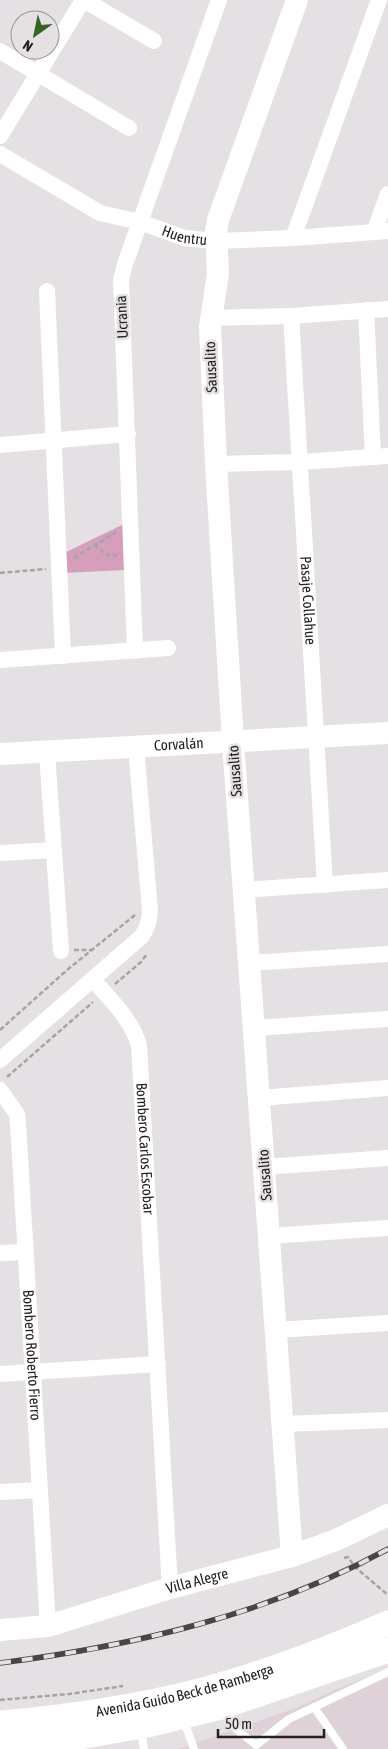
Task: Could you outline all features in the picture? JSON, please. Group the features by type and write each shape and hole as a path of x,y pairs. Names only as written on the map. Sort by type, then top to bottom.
{"main road":[{"name":"Avenida Guido Beck de Ramberga","path":"0,1723 33,1720 138,1704 207,1688 278,1666 364,1634 388,1623"},
{"name":"Avenida Guido Beck de Ramberga","path":"364,1634 388,1630"},
{"name":"Avenida Guido Beck de Ramberga","path":"0,1744 46,1744 85,1736 142,1738 182,1716 221,1707 388,1650"}],"street":[{"path":"0,136 83,0 154,41"},
{"name":"Ucrania","path":"135,651 121,288 122,272 219,0"},
{"name":"Sausalito","path":"292,1556 233,742 216,464 210,318 218,274 216,241 218,220 297,0"},
{"path":"293,238 379,0"},
{"path":"0,50 129,128"},
{"name":"Huentru","path":"0,154 100,213 140,222 184,238 216,241 381,232"},
{"path":"381,232 388,194"},
{"path":"46,291 62,656"},
{"path":"210,318 292,316 388,309"},
{"path":"216,464 300,462 380,457 366,310"},
{"name":"Pasaje Collahue","path":"292,316 325,885"},
{"path":"0,445 128,434"},
{"path":"0,660 168,648"},
{"name":"Corvalán","path":"0,754 47,753 388,733"},
{"path":"0,1060 142,936 148,924 149,904 136,747"},
{"path":"47,753 61,950"},
{"path":"0,852 53,850"},
{"path":"244,890 388,880"},
{"path":"249,963 388,954"},
{"name":"Bombero Carlos Escobar","path":"93,980 127,1019 139,1045 170,1588"},
{"path":"254,1028 388,1019"},
{"path":"259,1098 388,1088"},
{"name":"Bombero Roberto Fierro","path":"0,1090 17,1114 48,1626"},
{"path":"264,1167 388,1158"},
{"path":"269,1236 388,1228"},
{"path":"0,1253 26,1252"},
{"path":"276,1330 388,1322"},
{"path":"0,1374 158,1364"},
{"path":"283,1424 388,1420"},
{"path":"0,1492 40,1490"},
{"name":"Villa Alegre","path":"0,1630 48,1626 170,1588 292,1556 336,1540 388,1515"}],"lane":[{"path":"221,1707 236,1729 256,1745 289,1719 388,1672"},
{"path":"314,1707 343,1749"},
{"path":"182,1716 194,1749"}],"path":[{"path":"0,573 59,567 131,523"},
{"path":"94,546 109,556 132,554"},
{"path":"0,1030 67,970 149,904"},
{"path":"340,1559 348,1556 355,1567 388,1596"},
{"path":"0,1700 69,1694 125,1686"}],"shaded area":[{"path":"124,524 126,570 62,573 62,554"},
{"path":"388,1669 388,1749 178,1749 296,1708 332,1691"}],"railway":[{"path":"0,1663 100,1647 200,1624 296,1592 343,1572 388,1549"}]}
